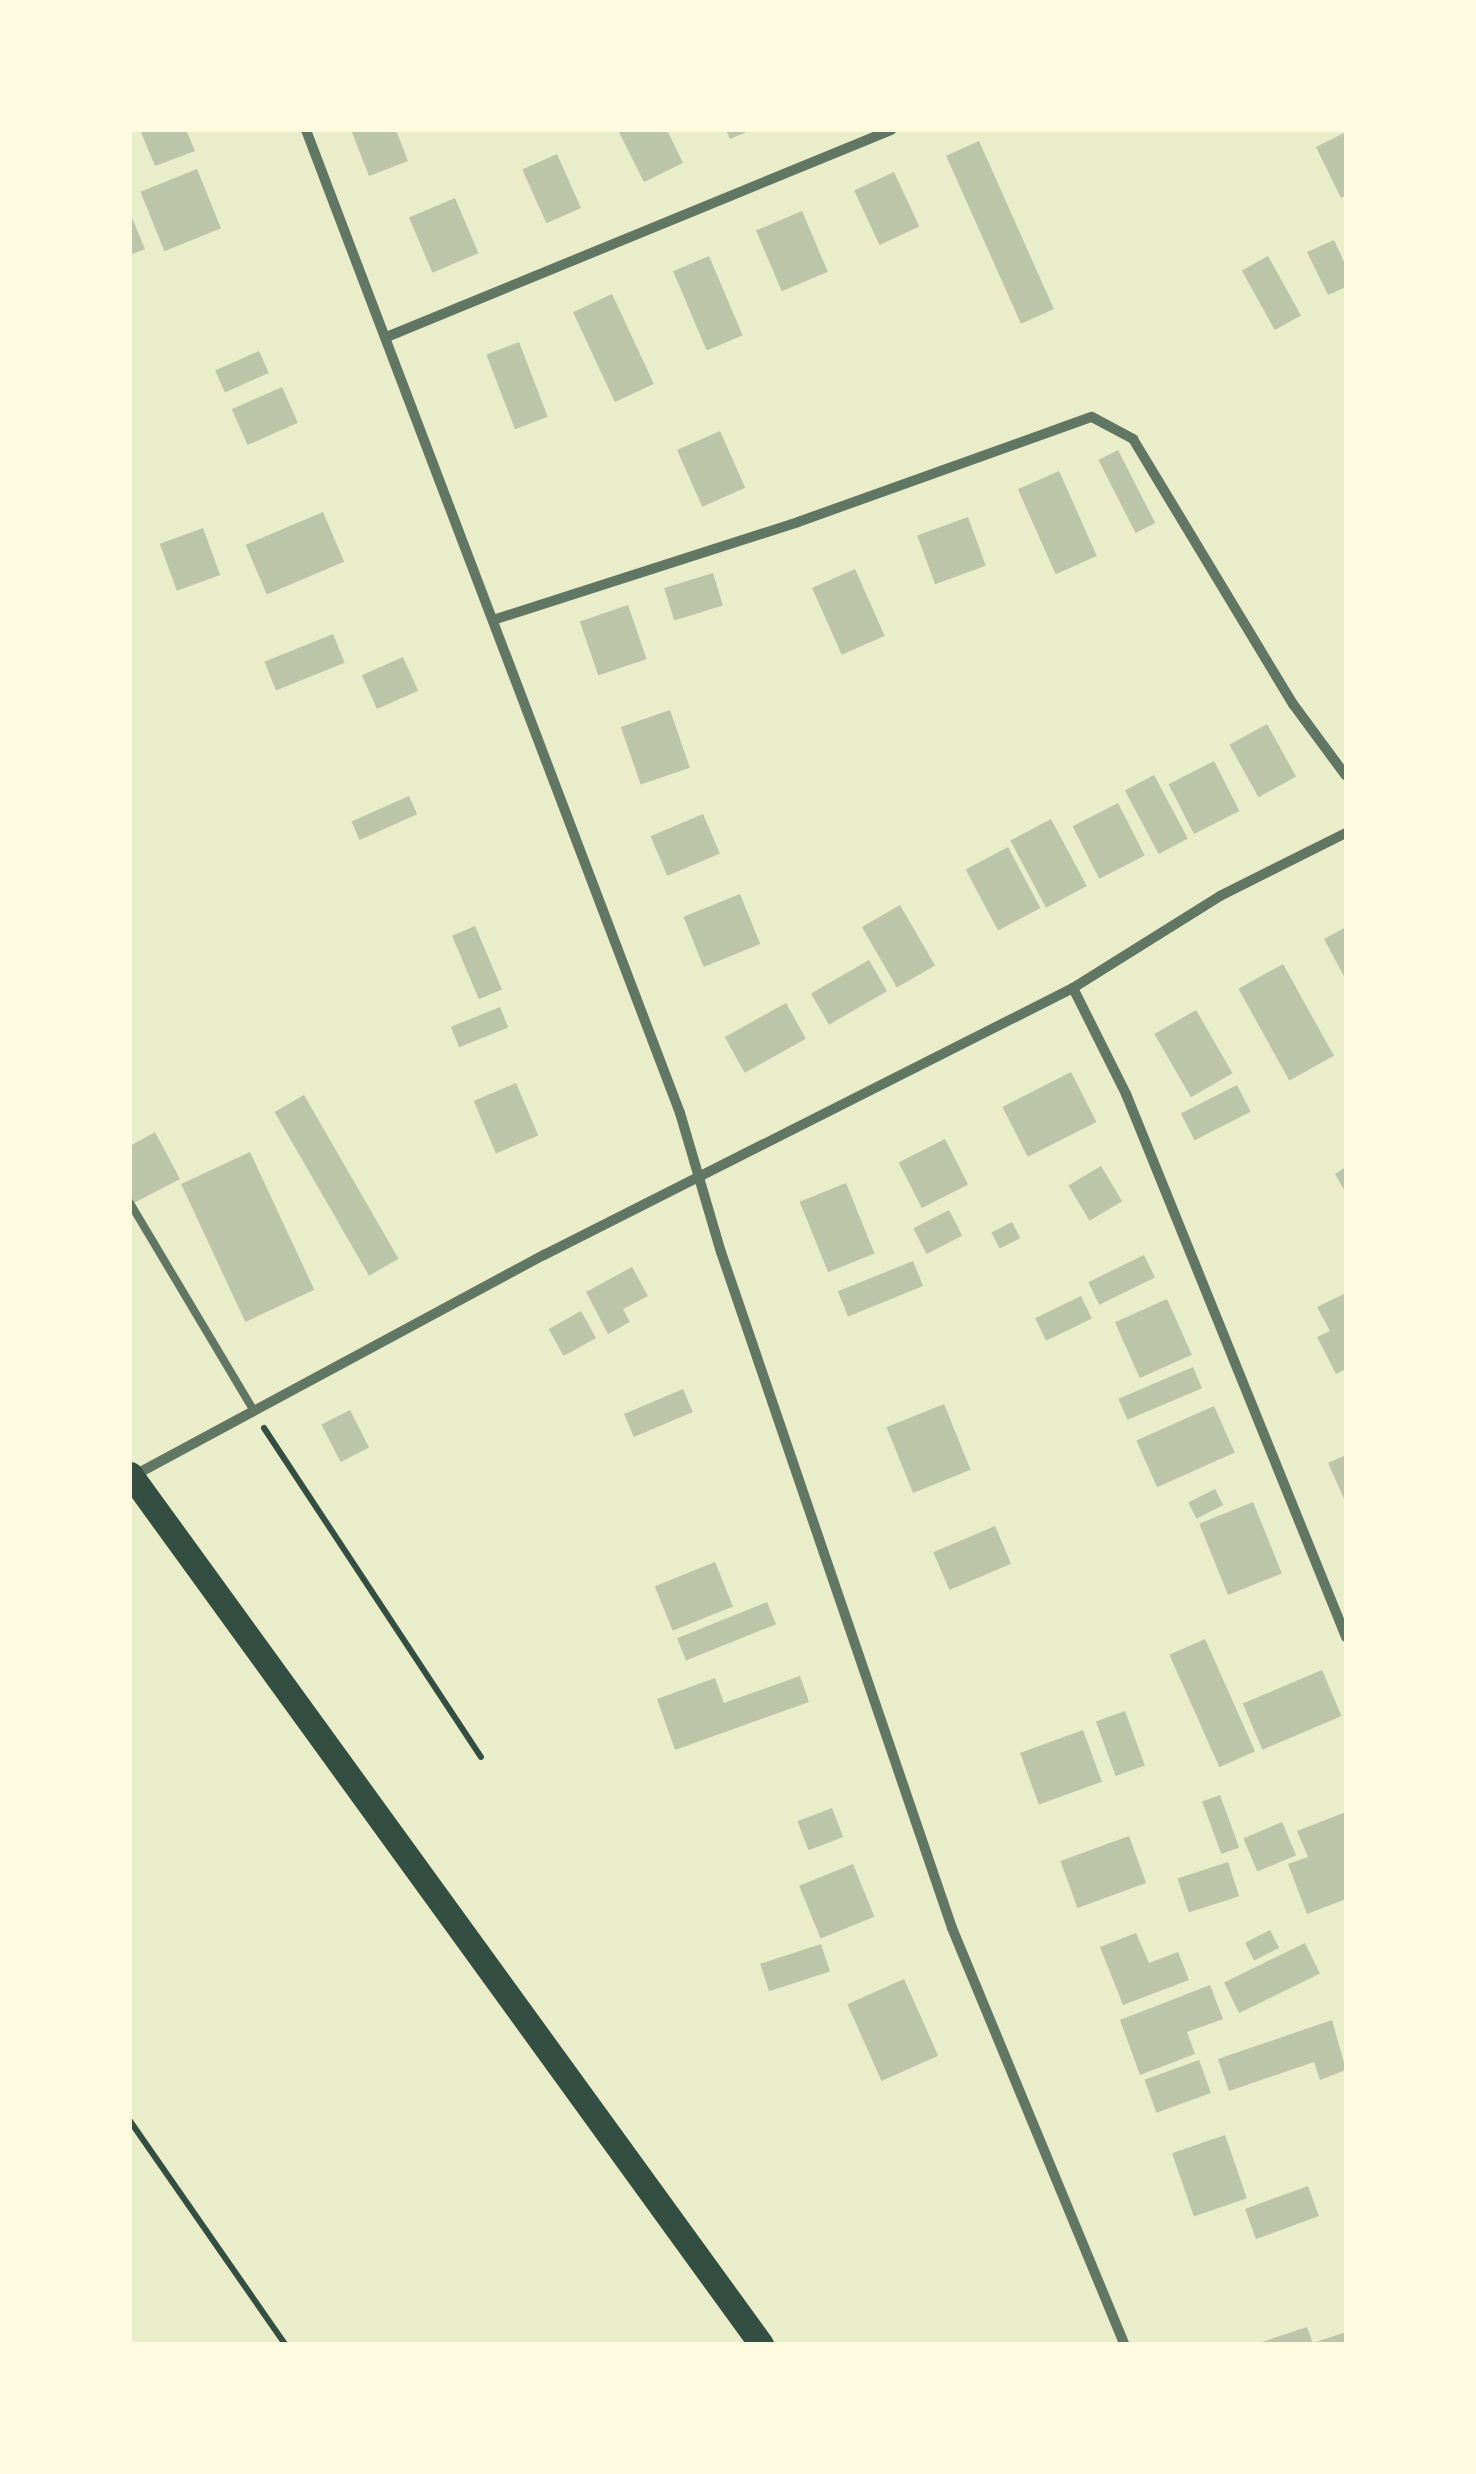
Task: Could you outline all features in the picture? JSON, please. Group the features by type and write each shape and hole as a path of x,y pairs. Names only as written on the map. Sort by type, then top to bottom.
{"highway":[{"path":"131,1475 760,2344"}],"street":[{"path":"306,130 389,336 680,1112 697,1179 952,1928 1124,2344"},
{"path":"389,336 891,130"},
{"path":"493,620 798,522 1092,416 1133,439 1292,704 1346,776"},
{"path":"131,1475 252,1409 1073,988 1220,896 1346,832"},
{"path":"1073,988 1126,1094 1346,1637"}],"lane":[{"path":"130,1202 252,1409"}],"path":[{"path":"252,1409 480,1756"},
{"path":"130,2121 285,2344"}],"building":[{"path":"140,130 186,130 195,151 155,166"},
{"path":"351,130 396,130 408,161 369,176"},
{"path":"618,130 667,130 683,163 644,182"},
{"path":"726,130 751,130 730,139"},
{"path":"1346,132 1346,195 1341,198 1316,147"},
{"path":"979,141 1054,309 1021,324 946,156"},
{"path":"557,154 581,208 546,223 522,169"},
{"path":"197,169 221,228 164,251 140,192"},
{"path":"894,172 919,226 879,245 854,191"},
{"path":"455,198 478,253 432,273 409,218"},
{"path":"802,211 828,272 782,291 756,231"},
{"path":"130,213 145,249 130,255"},
{"path":"1334,240 1346,266 1346,287 1328,295 1307,252"},
{"path":"709,256 743,335 707,350 673,271"},
{"path":"1268,256 1301,315 1275,330 1242,271"},
{"path":"612,294 654,384 615,402 573,312"},
{"path":"519,342 548,417 515,429 486,355"},
{"path":"259,351 269,373 225,392 215,371"},
{"path":"282,387 298,423 248,445 232,409"},
{"path":"720,431 745,488 702,507 677,450"},
{"path":"1118,450 1155,523 1136,533 1098,460"},
{"path":"1059,471 1097,556 1056,574 1018,489"},
{"path":"323,512 344,562 267,595 246,545"},
{"path":"968,517 986,566 935,584 917,535"},
{"path":"203,528 220,575 177,591 160,544"},
{"path":"855,569 885,636 842,655 812,588"},
{"path":"713,573 723,606 674,620 664,588"},
{"path":"628,605 647,659 598,675 580,622"},
{"path":"333,634 345,663 276,690 264,662"},
{"path":"403,657 418,691 377,709 362,675"},
{"path":"670,710 690,768 641,785 621,727"},
{"path":"1267,724 1296,776 1258,797 1229,745"},
{"path":"1214,761 1239,811 1194,834 1169,784"},
{"path":"1154,775 1188,839 1159,854 1125,790"},
{"path":"409,796 417,814 360,840 351,822"},
{"path":"1118,803 1145,856 1099,879 1073,826"},
{"path":"703,814 720,854 667,876 651,836"},
{"path":"1051,819 1087,886 1046,908 1010,841"},
{"path":"1008,847 1040,908 998,930 966,870"},
{"path":"740,894 760,944 704,967 683,917"},
{"path":"900,905 935,966 897,988 862,927"},
{"path":"475,926 502,990 479,999 452,936"},
{"path":"1346,927 1346,980 1324,939"},
{"path":"869,960 887,991 829,1025 811,994"},
{"path":"1283,964 1334,1056 1289,1081 1238,989"},
{"path":"786,1003 806,1039 745,1073 725,1037"},
{"path":"500,1007 508,1027 459,1047 451,1027"},
{"path":"1196,1010 1232,1073 1191,1097 1154,1034"},
{"path":"1071,1072 1096,1122 1028,1157 1002,1107"},
{"path":"516,1083 538,1135 496,1153 474,1101"},
{"path":"1237,1085 1251,1112 1194,1140 1181,1114"},
{"path":"304,1095 398,1259 369,1276 275,1112"},
{"path":"155,1132 180,1179 130,1205 130,1146"},
{"path":"945,1139 968,1184 922,1208 899,1163"},
{"path":"250,1152 314,1290 245,1322 181,1184"},
{"path":"1101,1166 1122,1201 1090,1221 1068,1186"},
{"path":"1346,1167 1346,1193 1335,1174"},
{"path":"846,1183 874,1253 828,1272 800,1202"},
{"path":"949,1210 962,1236 927,1254 913,1228"},
{"path":"1012,1222 1020,1238 1000,1248 992,1232"},
{"path":"1144,1255 1155,1277 1099,1305 1088,1282"},
{"path":"913,1261 923,1286 848,1316 838,1291"},
{"path":"632,1267 648,1296 623,1309 630,1322 608,1334 586,1292"},
{"path":"1346,1293 1346,1369 1336,1374 1317,1337 1330,1331 1317,1307"},
{"path":"1081,1296 1092,1318 1046,1341 1035,1318"},
{"path":"1167,1299 1192,1355 1140,1378 1115,1322"},
{"path":"581,1311 596,1338 564,1356 549,1329"},
{"path":"1193,1367 1202,1388 1127,1420 1118,1399"},
{"path":"683,1389 693,1412 634,1437 624,1414"},
{"path":"944,1404 971,1470 913,1493 887,1427"},
{"path":"1214,1406 1235,1453 1157,1487 1136,1441"},
{"path":"350,1410 369,1447 341,1462 321,1425"},
{"path":"1346,1455 1346,1503 1328,1463"},
{"path":"1215,1489 1223,1505 1196,1519 1188,1503"},
{"path":"1253,1502 1282,1573 1228,1595 1199,1524"},
{"path":"995,1526 1011,1564 949,1590 933,1552"},
{"path":"715,1562 733,1607 673,1631 655,1586"},
{"path":"767,1602 776,1624 686,1661 677,1638"},
{"path":"1205,1639 1255,1751 1219,1767 1169,1655"},
{"path":"1322,1670 1342,1716 1262,1750 1243,1704"},
{"path":"800,1676 809,1702 675,1750 657,1699 715,1678 724,1703"},
{"path":"1125,1711 1145,1766 1116,1776 1096,1722"},
{"path":"1083,1730 1102,1782 1039,1805 1020,1753"},
{"path":"1220,1795 1239,1848 1221,1854 1202,1801"},
{"path":"832,1808 843,1837 809,1850 797,1821"},
{"path":"1346,1812 1346,1899 1307,1914 1288,1864 1308,1857 1297,1831"},
{"path":"1282,1822 1296,1855 1257,1872 1243,1838"},
{"path":"1129,1836 1146,1883 1078,1908 1060,1861"},
{"path":"1228,1862 1239,1896 1189,1913 1178,1878"},
{"path":"853,1864 874,1917 821,1939 799,1886"},
{"path":"1270,1930 1279,1948 1254,1961 1245,1943"},
{"path":"1136,1933 1149,1963 1178,1952 1189,1980 1123,2005 1100,1947"},
{"path":"1305,1943 1320,1974 1239,2013 1224,1982"},
{"path":"821,1944 830,1972 769,1991 760,1964"},
{"path":"904,1979 938,2056 882,2081 847,2004"},
{"path":"1210,1985 1223,2019 1187,2032 1195,2054 1140,2075 1120,2020"},
{"path":"1332,2020 1346,2070 1320,2080 1314,2062 1229,2091 1218,2059"},
{"path":"1199,2060 1211,2093 1156,2113 1144,2080"},
{"path":"1225,2135 1247,2198 1194,2217 1172,2153"},
{"path":"1308,2186 1319,2216 1256,2239 1245,2209"},
{"path":"1307,2327 1313,2344 1259,2344 1259,2343"},
{"path":"1346,2332 1346,2344 1313,2344 1313,2343"}]}
